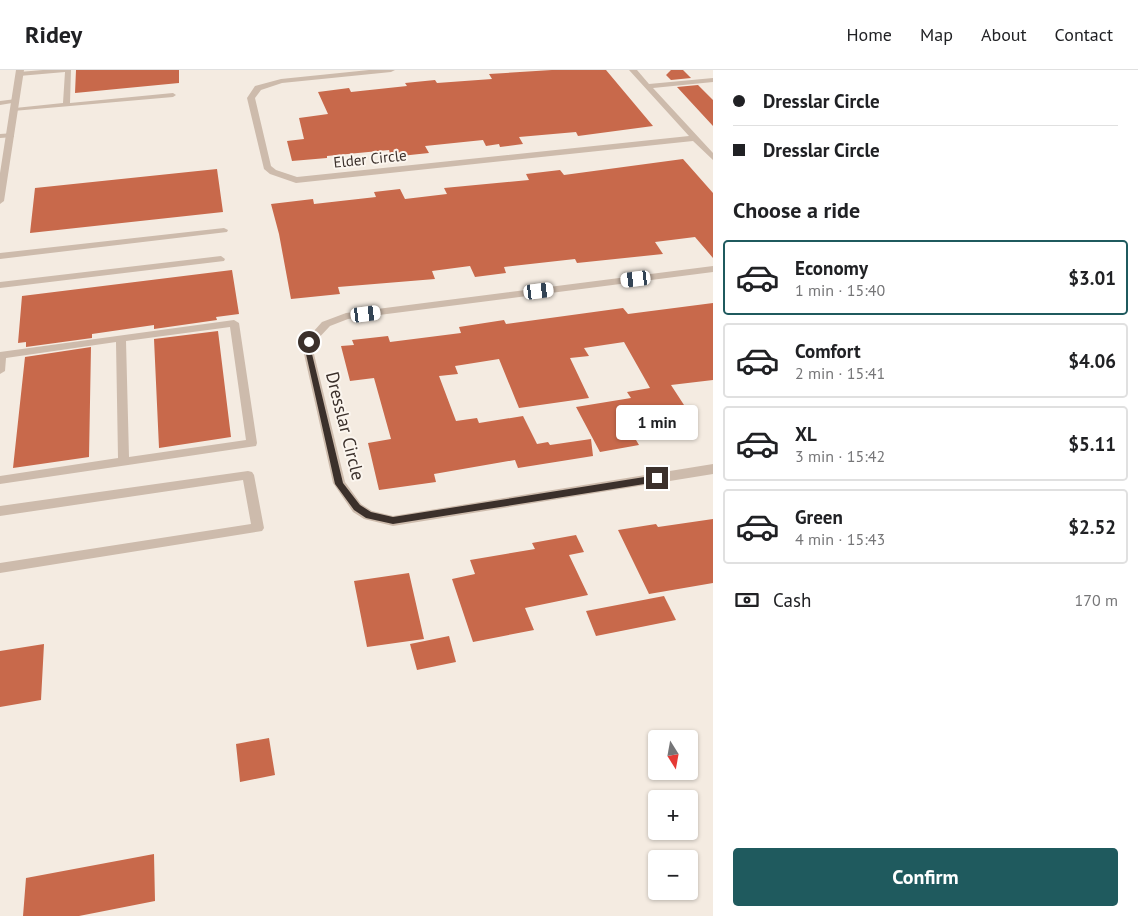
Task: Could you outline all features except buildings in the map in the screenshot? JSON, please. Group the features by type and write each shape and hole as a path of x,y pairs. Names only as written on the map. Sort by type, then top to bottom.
{"street":[{"name":"Elder Circle","path":"391,70 281,81 258,88 253,93 252,98 267,167 278,175 296,180 695,138"},
{"path":"633,70 713,158"},
{"path":"0,201 2,171 11,135 19,72"},
{"path":"648,86 713,80"},
{"name":"Dresslar Circle","path":"713,269 346,316 326,324 309,342 309,354 339,484 357,508 369,515 393,521 713,470"}],"lane":[{"path":"19,72 67,70 66,105"},
{"path":"0,103 15,106 66,105 173,95"},
{"path":"0,136 11,135"},
{"path":"0,256 224,230"},
{"path":"0,285 221,259"},
{"path":"0,371 1,355 234,324 252,443 0,480"},
{"path":"121,339 124,462"},
{"path":"0,511 248,475 258,528 0,568"}],"route":[{"path":"309,342 309,354 339,484 357,508 369,515 393,521 657,478"}]}
